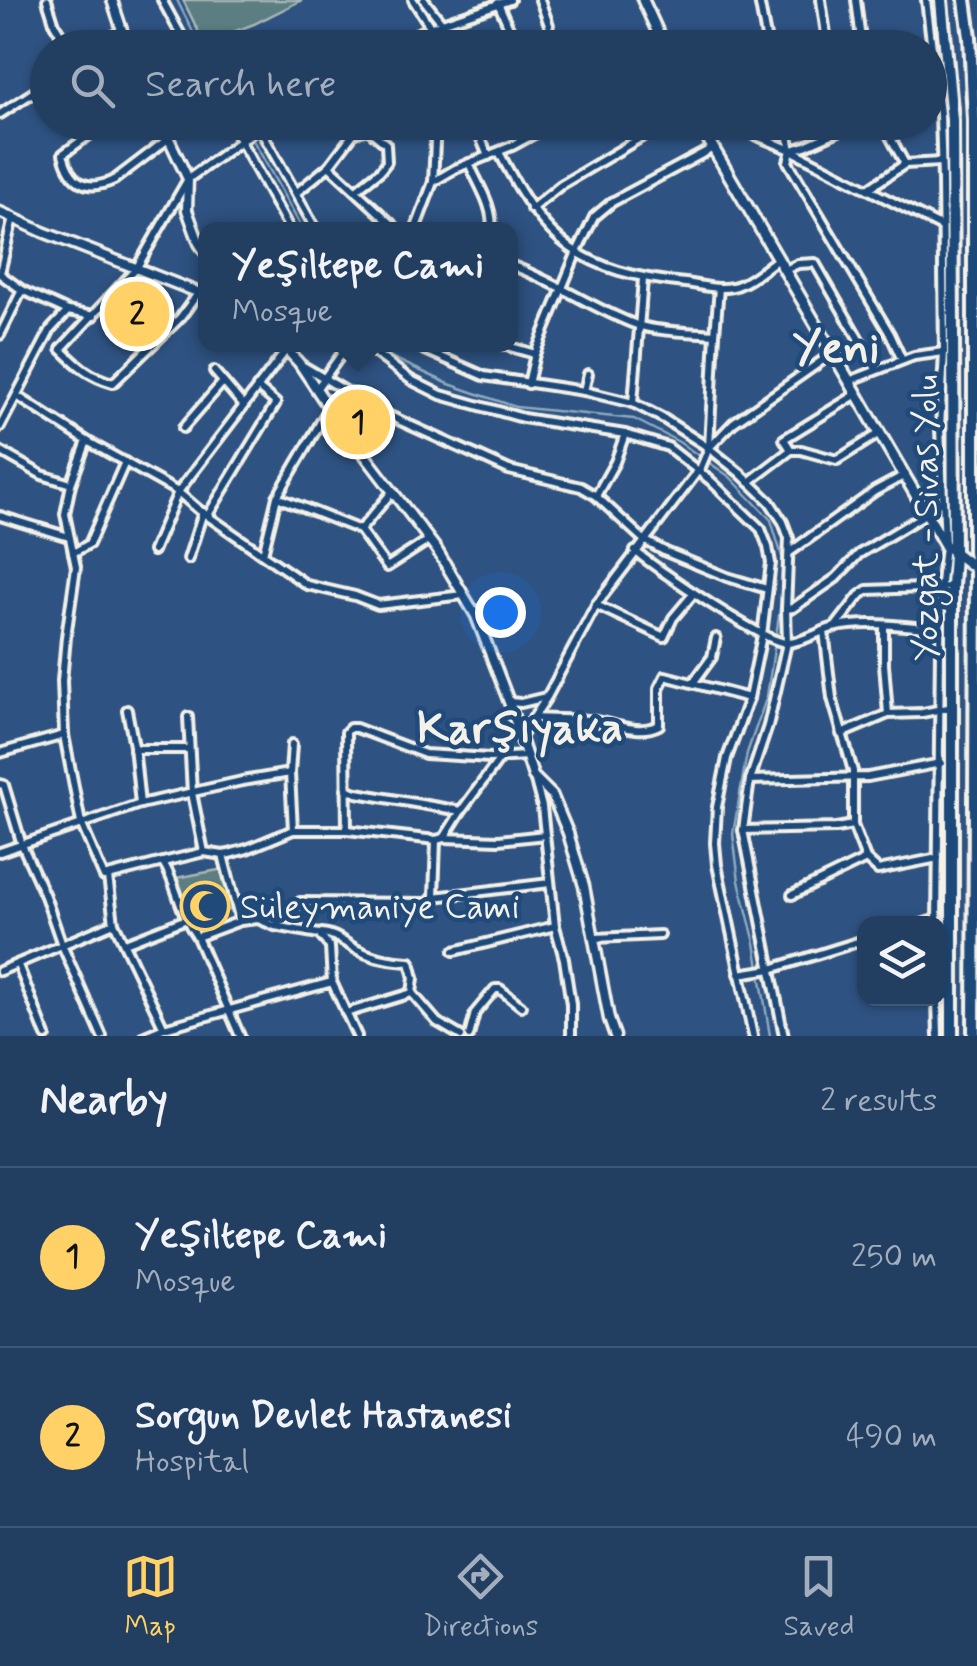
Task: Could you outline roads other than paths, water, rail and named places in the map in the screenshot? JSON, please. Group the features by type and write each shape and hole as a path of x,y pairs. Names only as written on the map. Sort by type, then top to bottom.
{"highway":[{"name":"Yozgat - Sivas Yolu","path":"941,0 944,30"},
{"name":"Yozgat - Sivas Yolu","path":"964,0 970,37 976,242 974,1036"},
{"name":"Yozgat - Sivas Yolu","path":"947,65 952,120 947,228 947,587 953,707 952,1036"}],"main road":[{"path":"642,0 656,30"},
{"path":"709,140 950,550 977,570"}],"street":[{"path":"47,0 58,30"},
{"path":"112,0 121,30"},
{"path":"162,0 178,30"},
{"path":"413,0 431,28"},
{"path":"424,0 444,30"},
{"path":"426,30 510,0"},
{"path":"540,0 550,25"},
{"path":"759,0 765,30"},
{"path":"822,0 826,30"},
{"path":"856,0 860,30"},
{"path":"926,0 928,30"},
{"path":"498,3 510,30"},
{"path":"0,114 30,96"},
{"path":"82,140 63,154 66,168 79,183 90,185 114,180 165,140"},
{"path":"169,140 188,179 188,210 198,240"},
{"path":"266,140 312,222"},
{"path":"296,193 329,166 349,140"},
{"path":"356,190 387,162 382,140"},
{"path":"418,222 433,182 435,140"},
{"path":"481,140 488,156"},
{"path":"433,182 455,168 522,140"},
{"path":"531,209 562,185 637,140"},
{"path":"767,140 947,228"},
{"path":"789,140 788,162 902,360"},
{"path":"791,150 818,140"},
{"path":"892,140 905,164"},
{"path":"941,140 947,228 940,428 942,500 950,550"},
{"path":"198,298 113,384 94,378 61,350 136,270 188,179 240,141 286,222"},
{"path":"528,384 535,354 594,217 612,202 714,148"},
{"path":"500,152 531,209 576,254 644,278 720,288 740,285 778,259"},
{"path":"866,190 905,164 941,162"},
{"path":"469,164 493,222"},
{"path":"329,166 390,222"},
{"path":"0,212 198,293"},
{"path":"13,218 0,274 22,290 68,311 94,316"},
{"path":"785,270 804,262 815,263 876,369"},
{"path":"518,269 541,276 640,326 714,334"},
{"path":"633,403 644,278"},
{"path":"709,448 720,288"},
{"path":"0,335 22,290"},
{"path":"1,422 50,329 68,311"},
{"path":"518,349 535,354"},
{"path":"152,551 178,492 281,352"},
{"path":"289,352 429,540 476,616 528,756 542,808 555,926 571,1004 571,1036"},
{"path":"318,388 344,352"},
{"path":"374,352 411,380 441,395 522,418 625,434 668,447 699,468 760,529 771,562 764,635 750,698 727,758 714,843 753,1036"},
{"path":"430,352 484,376 584,391 633,403 709,448 770,502 783,522 789,553 783,643 768,726 750,780 743,830 767,969 784,1036"},
{"path":"849,381 902,360 944,352"},
{"path":"521,737 596,605 699,468 709,448 733,423 833,353"},
{"path":"300,363 382,413 509,470 581,488 596,496 644,540 666,552 767,589"},
{"path":"214,370 243,405"},
{"path":"584,391 588,374"},
{"path":"183,428 224,382"},
{"path":"188,558 206,513 276,403 258,387"},
{"path":"791,450 784,440 858,394"},
{"path":"17,396 178,492 307,585 378,604 463,595"},
{"path":"263,554 277,497 329,408"},
{"path":"749,482 791,450 838,460 880,433"},
{"path":"596,496 616,462 625,434"},
{"path":"87,441 65,514 76,567 62,681 64,736 80,823 104,877 204,852 223,855 293,830 347,830 440,839 499,840 545,835"},
{"path":"0,451 42,474 71,484"},
{"path":"72,553 89,544 124,462"},
{"path":"789,553 905,475"},
{"path":"360,530 394,492"},
{"path":"277,497 360,530 387,566 429,540"},
{"path":"786,609 836,578 859,554 942,500"},
{"path":"0,516 69,536"},
{"path":"635,550 694,593 783,643 834,628 866,624 941,630"},
{"path":"834,628 866,590 947,587 941,630 937,916"},
{"path":"596,605 664,637 673,618 694,593"},
{"path":"884,626 888,714"},
{"path":"824,632 832,698 854,777 852,825 866,859 878,870 938,858"},
{"path":"693,683 712,656 716,638"},
{"path":"533,718 590,720 648,729 659,724 658,688 665,676 750,698"},
{"path":"509,702 530,702 547,696"},
{"path":"841,734 888,714 953,707"},
{"path":"126,710 140,804"},
{"path":"188,717 192,793 204,852"},
{"path":"347,830 346,732 350,728 425,754 528,756"},
{"path":"0,753 64,736"},
{"path":"292,744 293,830"},
{"path":"134,749 190,749"},
{"path":"434,897 440,839 500,757"},
{"path":"750,780 868,777 953,762"},
{"path":"0,852 140,804 290,773"},
{"path":"534,776 545,785 561,813 584,886 615,1036"},
{"path":"0,784 4,785 22,845 102,1036"},
{"path":"346,789 461,810"},
{"path":"743,830 852,825"},
{"path":"223,855 240,921"},
{"path":"792,895 866,859"},
{"path":"163,862 184,920 197,937 240,1036"},
{"path":"108,878 114,923 164,1028"},
{"path":"275,926 300,902 423,904 434,897 550,883"},
{"path":"197,937 240,921 258,919 275,926 327,933 374,957 410,962 412,993 437,1022 461,1036"},
{"path":"124,942 184,920"},
{"path":"0,971 114,923"},
{"path":"454,951 555,926"},
{"path":"319,934 330,947 332,982 357,1036"},
{"path":"595,938 660,935"},
{"path":"743,974 857,942"},
{"path":"18,965 46,1036"},
{"path":"145,1036 332,982"},
{"path":"469,1036 475,1013 495,988 520,1006"},
{"path":"346,1013 412,993"},
{"path":"937,1006 938,1036"}],"waterway":[{"path":"177,0 192,30"},
{"path":"253,140 299,222"},
{"path":"387,352 449,384 516,407 634,419 679,442 730,477 771,520 786,570"},
{"path":"770,1036 733,834 747,753 767,696 784,582"}],"place":[{"name":"Sorgun Devlet Hastanesi","path":"137,314"},
{"name":"Yeşiltepe Cami","path":"358,422"},
{"name":"Süleymaniye Cami","path":"205,906"}],"district":[{"name":"Yeni","path":"836,346"},
{"name":"Karşıyaka","path":"520,726"}]}
